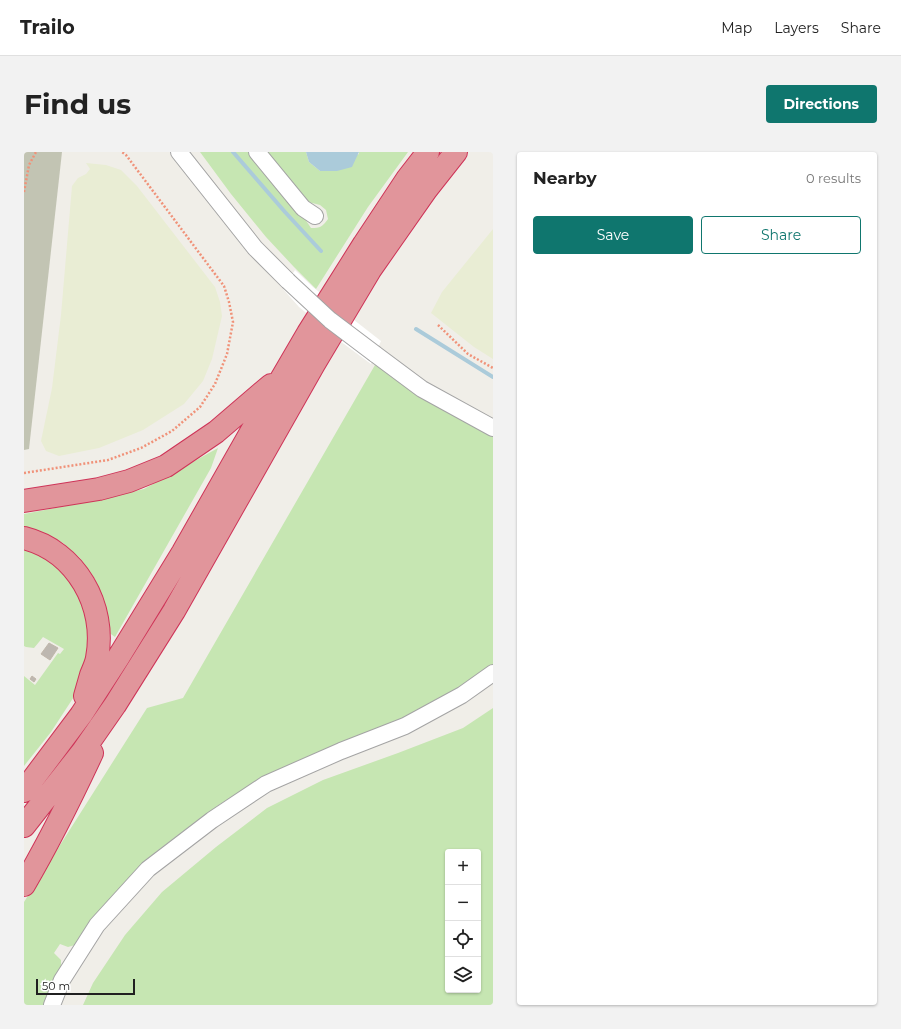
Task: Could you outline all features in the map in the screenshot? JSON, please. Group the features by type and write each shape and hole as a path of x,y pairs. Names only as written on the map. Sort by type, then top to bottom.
{"highway":[{"path":"24,791 81,715 118,658 183,552 308,333 406,179 428,152"},
{"path":"24,826 83,751 115,705 174,611 370,270 426,190 456,152"},
{"path":"24,501 99,490 129,481 166,466 216,432 286,372"},
{"path":"24,538 35,541 61,556 79,575 92,598 97,616 99,636 97,658 89,681 81,715"},
{"path":"24,885 66,808 115,705"}],"street":[{"path":"179,152 255,248 330,320 422,389 493,428"},
{"path":"257,152 303,208 315,216"},
{"path":"52,1005 62,980 97,925 148,869 212,820 266,784 341,751 405,726 462,695 493,673"}],"path":[{"path":"24,192 29,165 36,152"},
{"path":"24,473 108,460 141,448 172,431 200,407 215,384 227,354 233,322 224,286 126,155 122,152"},
{"path":"438,326 468,354 493,368"}],"shaded area":[{"path":"24,152 62,152 29,449 24,450"},
{"path":"86,163 106,165 121,170 137,186 215,287 220,302 222,316 212,359 203,381 184,404 143,430 99,448 59,456 46,451 41,441 52,388 61,315 72,186 78,178 86,174 90,169"},
{"path":"493,229 493,359 474,347 431,313 442,292"}],"green space":[{"path":"200,152 253,152 293,201 311,228 319,227 324,224 328,219 326,210 320,205 308,202 261,152 306,152 309,162 320,171 359,154 359,152 408,152 368,207 316,289 266,237 231,194"},
{"path":"375,365 493,434 493,665 452,693 397,723 265,778 220,804 157,851 103,907 75,945 68,947 60,944 54,953 61,960 61,970 45,1005 24,1005 24,902 147,708 183,698"},
{"path":"218,448 211,468 115,637 108,632 105,608 95,579 80,558 63,543 42,532 24,527 24,514 144,489"},
{"path":"24,545 38,549 83,592 92,653 79,689 51,732 24,766 24,676 35,685 58,653 60,654 64,649 43,637 34,648 24,646"},
{"path":"493,708 493,1005 83,1005 93,983 125,935 162,892 216,847 267,808 323,780 463,728"}],"water":[{"path":"306,152 359,152 352,167 337,171 320,171 309,162"}],"pier":[{"path":"295,270 313,287 381,341 371,364 340,341 299,307 283,289"}],"building":[{"path":"49,643 58,648 50,660 41,654"},
{"path":"32,676 36,679 34,682 30,679"}],"waterway":[{"path":"233,152 321,251"},
{"path":"416,329 493,377"}]}
